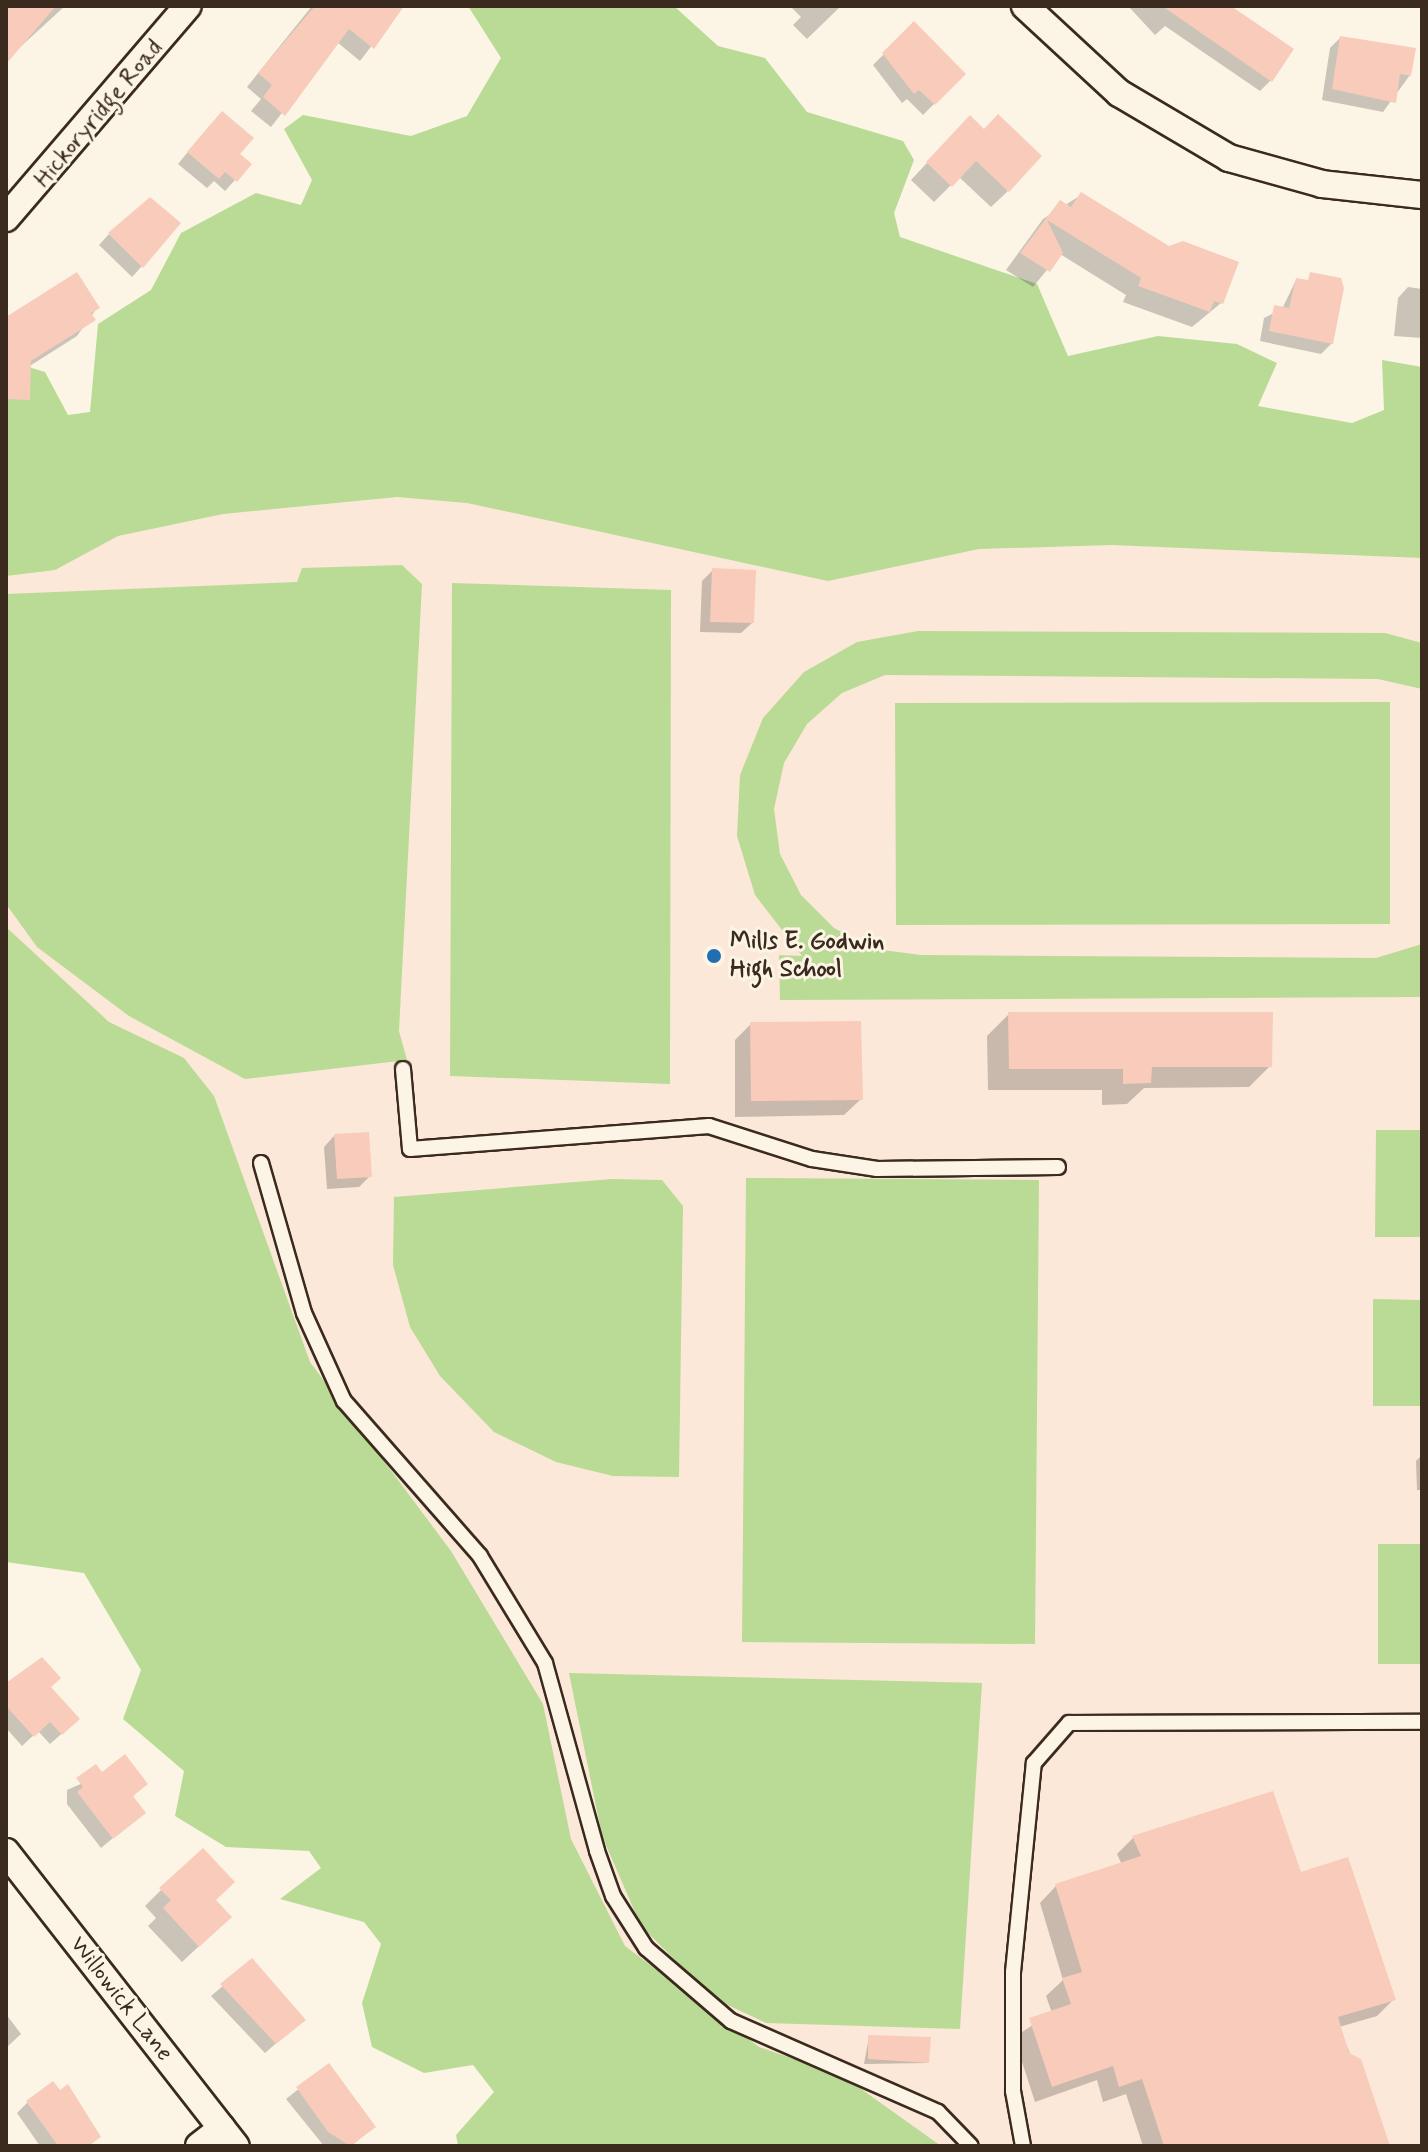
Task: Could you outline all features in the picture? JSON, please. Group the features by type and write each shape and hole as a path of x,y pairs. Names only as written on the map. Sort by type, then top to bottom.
{"street":[{"name":"Hickoryridge Road","path":"6,218 188,6"},
{"path":"1025,6 1119,93 1229,158 1322,184 1422,195"},
{"name":"Willowick Lane","path":"6,1852 229,2137"},
{"path":"199,2146 229,2137"}],"lane":[{"path":"403,1069 410,1149 709,1126 812,1159 877,1169 1058,1167"},
{"path":"261,1163 304,1313 344,1401 480,1556 545,1663 597,1851 613,1896 646,1948 731,2021 938,2112 971,2146"},
{"path":"1023,2146 1013,2091 1013,1972 1034,1763 1069,1723 1422,1722"}],"shaded area":[{"name":"Mills E. Godwin High School","path":"6,483 1422,495 1422,2146 545,2146 6,1418"}],"green space":[{"path":"468,6 674,6 718,46 765,58 807,112 903,141 914,160 894,213 900,237 1037,284 1068,356 1158,336 1237,344 1277,363 1258,406 1352,423 1384,410 1382,360 1422,367 1422,558 1112,545 979,549 828,581 467,503 397,497 223,514 118,536 55,570 6,576 6,360 45,372 68,415 90,412 98,324 151,290 181,233 256,193 301,205 312,180 284,129 303,115 411,136 467,116 501,58"},
{"path":"402,565 422,584 399,1031 407,1060 245,1079 129,1016 37,947 6,904 6,594 297,582 302,568"},
{"path":"452,583 671,590 670,1084 450,1076"},
{"path":"918,631 1385,633 1422,643 1422,689 1378,679 885,675 842,693 807,724 784,763 774,809 780,854 801,895 834,928 875,949 921,955 1376,958 1422,944 1422,997 780,1000 779,955 802,956 755,895 737,836 740,775 763,718 804,672 857,642"},
{"path":"1390,702 1390,924 896,925 895,703"},
{"path":"6,927 109,1022 184,1058 214,1096 310,1362 451,1551 543,1704 571,1839 625,1946 759,2047 843,2076 941,2146 458,2146 456,2135 494,2092 473,2065 424,2073 372,2047 362,2003 381,1944 364,1922 280,1899 321,1868 309,1851 226,1847 175,1816 184,1771 123,1719 141,1670 84,1573 6,1562"},
{"path":"1376,1130 1422,1130 1422,1237 1375,1237"},
{"path":"746,1178 1039,1180 1035,1644 742,1642"},
{"path":"612,1179 662,1180 683,1206 679,1477 613,1476 556,1462 494,1432 440,1376 410,1327 393,1265 394,1197"},
{"path":"1373,1299 1422,1300 1422,1406 1373,1406"},
{"path":"1378,1544 1422,1544 1422,1664 1378,1664"},
{"path":"569,1673 982,1683 960,2029 766,2023 713,1998 641,1926 602,1836"}],"building":[{"path":"6,6 56,6 6,64"},
{"path":"315,6 404,6 374,49 349,29 285,116 263,97 272,85 258,73"},
{"path":"1162,6 1231,6 1294,49 1272,82"},
{"path":"914,21 966,74 935,105 919,90 914,94 882,53"},
{"path":"1340,36 1416,48 1411,76 1400,74 1396,103 1332,89"},
{"path":"222,111 254,138 240,154 252,164 237,182 225,172 219,179 187,152"},
{"path":"998,114 1042,156 1009,192 976,161 952,187 926,162 970,115 984,129"},
{"path":"1081,192 1169,246 1183,241 1239,262 1223,304 1214,301 1210,312 1138,286 1141,278 1047,220 1063,253 1050,272 1020,253 1060,200 1071,207"},
{"path":"150,197 181,223 143,268 108,233"},
{"path":"77,272 100,308 91,313 96,320 31,361 30,400 6,399 6,317"},
{"path":"1310,272 1341,278 1344,288 1333,344 1269,331 1274,305 1289,308 1296,278 1308,280"},
{"path":"712,568 756,570 754,623 710,622"},
{"path":"1008,1012 1273,1012 1272,1067 1152,1067 1151,1083 1123,1084 1123,1069 1009,1069"},
{"path":"861,1021 863,1100 751,1101 750,1022"},
{"path":"369,1132 372,1177 337,1179 334,1134"},
{"path":"42,1657 61,1678 51,1687 80,1719 62,1735 50,1722 34,1737 6,1706 6,1683"},
{"path":"125,1754 148,1784 133,1796 146,1813 113,1839 77,1792 83,1787 76,1778 96,1764 102,1772"},
{"path":"1273,1791 1301,1872 1348,1857 1396,2000 1338,2017 1349,2053 1361,2059 1390,2146 1164,2146 1142,2079 1119,2087 1113,2066 1052,2087 1029,2018 1071,2004 1062,1978 1082,1972 1055,1884 1141,1856 1132,1836"},
{"path":"203,1848 235,1882 216,1900 232,1917 199,1947 163,1908 171,1900 159,1888"},
{"path":"252,1958 306,2020 276,2044 220,1984"},
{"path":"868,2035 931,2037 929,2063 868,2059"},
{"path":"329,2063 376,2127 350,2146 328,2132 296,2087"},
{"path":"53,2081 60,2090 68,2084 101,2137 88,2146 58,2146 26,2101"}],"place":[{"name":"Mills E. Godwin High School","path":"714,956"}]}
